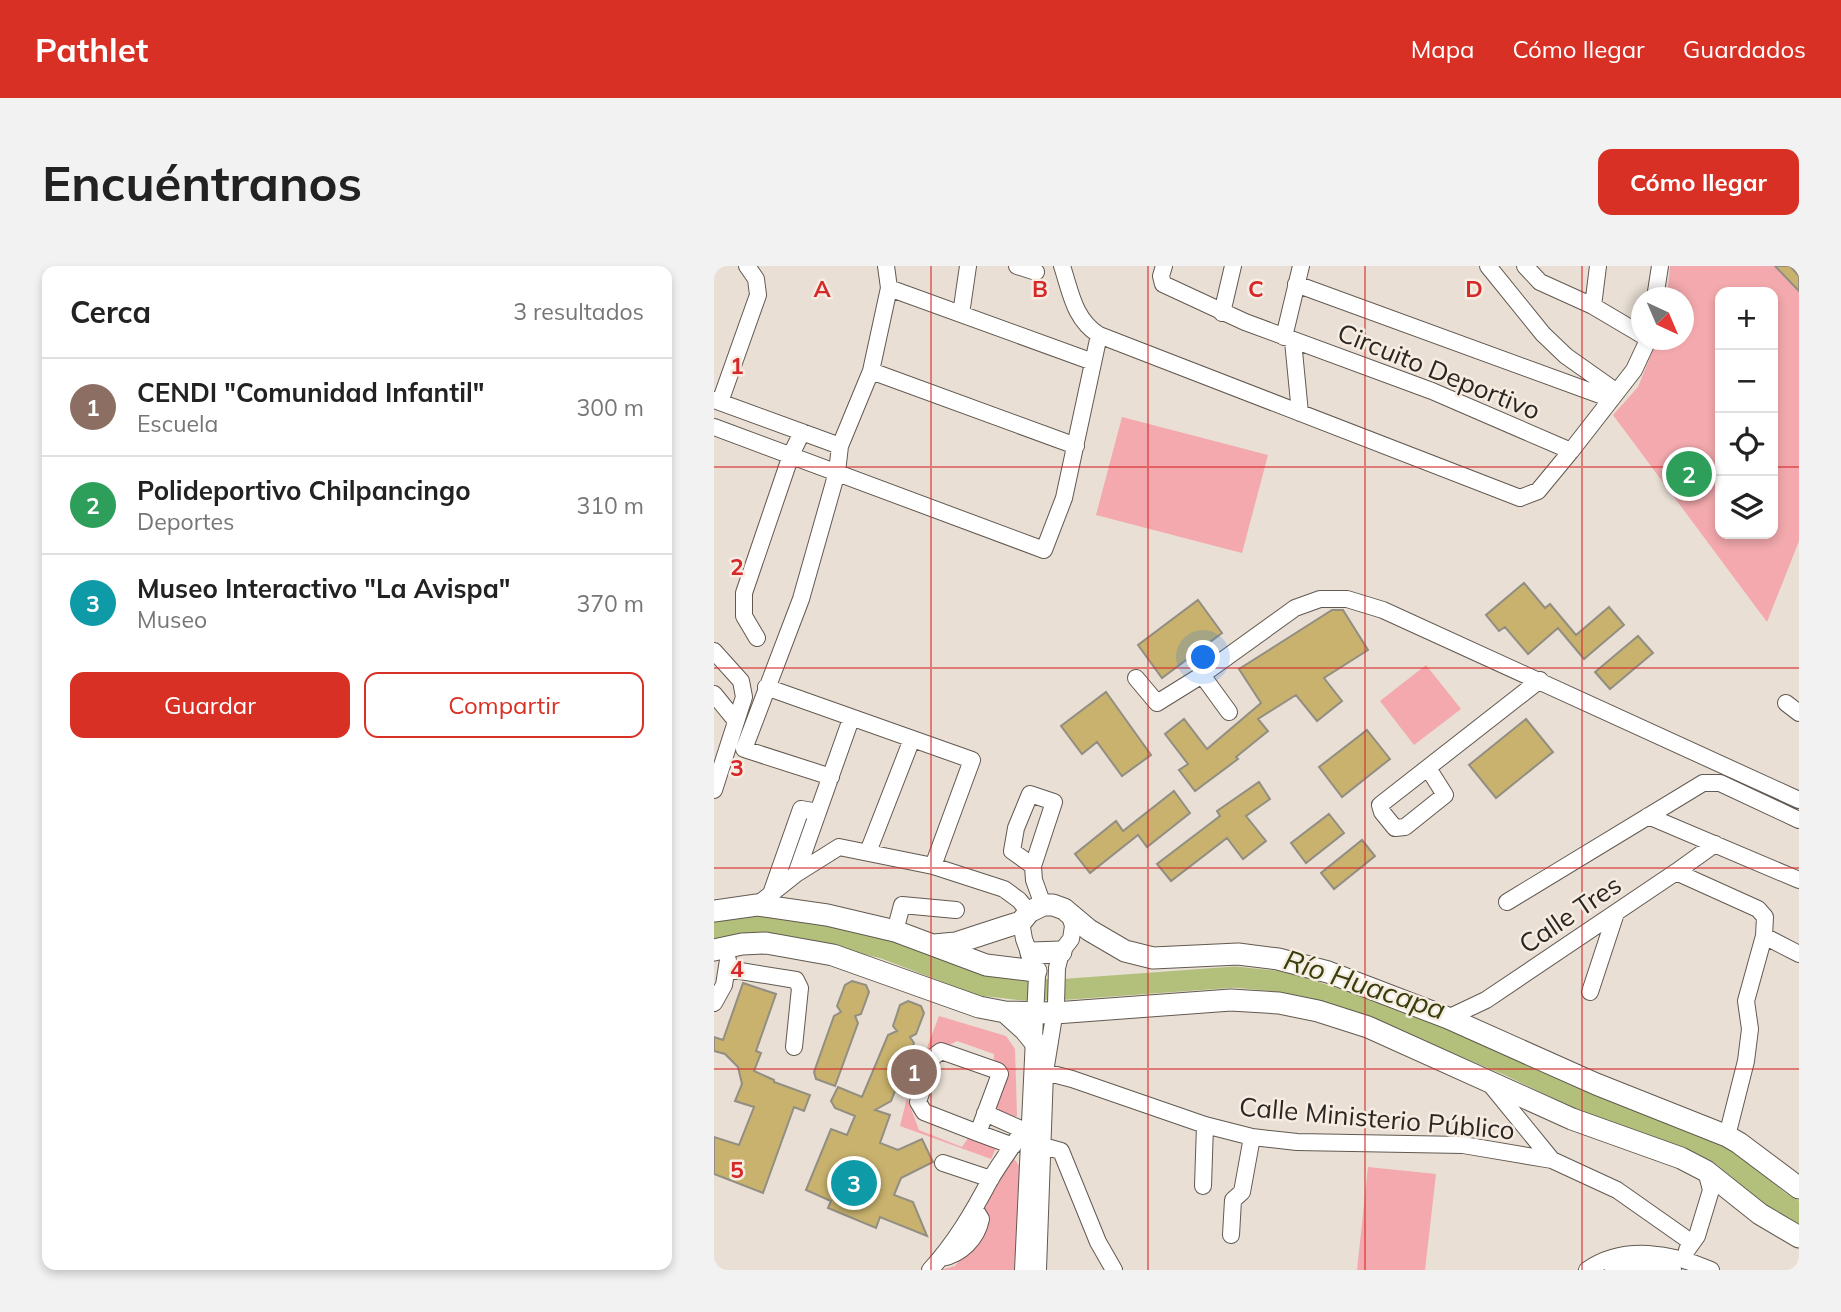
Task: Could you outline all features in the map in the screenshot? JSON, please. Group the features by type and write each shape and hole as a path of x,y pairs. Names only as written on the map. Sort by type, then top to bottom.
{"main road":[{"path":"714,911 765,898 895,931 986,965 1040,968 1061,952"},
{"path":"934,945 956,943 1053,905 1064,909 1070,916 1125,951 1153,958 1238,954 1278,959 1328,972 1448,1018 1596,1084 1733,1139 1799,1188"},
{"path":"719,949 766,943 834,955 979,1007 1048,1017 1231,1000 1279,1003 1318,1011 1368,1027 1572,1119 1681,1158 1706,1171 1760,1214 1799,1237"}],"street":[{"path":"747,266 756,279 758,295 717,401 840,446"},
{"path":"831,777 744,749 801,599 837,472 840,446 871,371 890,289 886,266"},
{"path":"961,314 968,266"},
{"path":"1017,266 1036,272"},
{"path":"1062,266 1079,316 1086,327 1099,335 1520,498 1538,491 1571,452 1634,370 1643,350"},
{"name":"Circuito Deportivo","path":"1164,266 1161,276 1163,284 1223,313 1433,391 1571,452"},
{"path":"1223,313 1233,266"},
{"path":"1300,414 1288,339 1301,266"},
{"path":"1488,266 1551,341 1614,396"},
{"path":"1525,266 1540,282 1593,306 1631,328"},
{"path":"1593,306 1598,266"},
{"path":"1657,287 1660,266"},
{"path":"1296,284 1614,396"},
{"path":"890,289 1093,362"},
{"path":"714,427 1044,550 1064,498 1099,335"},
{"path":"871,371 1076,446"},
{"path":"757,638 744,616 744,593 791,456 802,432"},
{"path":"1136,678 1157,703 1202,675 1295,608 1320,598 1347,599 1382,610 1540,680 1799,800"},
{"path":"714,651 741,681 744,697 714,790"},
{"path":"1202,675 1230,712"},
{"path":"1428,768 1540,680"},
{"path":"766,687 972,760 933,866"},
{"path":"714,694 736,721"},
{"path":"1786,703 1799,713"},
{"path":"796,874 851,719"},
{"path":"868,852 912,739"},
{"path":"1507,902 1703,783 1720,783 1799,820"},
{"path":"765,898 801,809 818,811"},
{"path":"1648,816 1799,880"},
{"path":"765,898 834,841 868,852 933,866 1004,889 1031,913"},
{"name":"Calle Tres","path":"1448,1018 1486,1000 1715,844"},
{"path":"1033,866 1031,913 1024,939 1040,968 1048,1017 1038,1270"},
{"path":"1676,872 1758,909 1765,917 1764,936 1746,1001 1750,1029 1733,1139 1756,1147 1799,1176"},
{"path":"895,931 902,905 956,910"},
{"path":"1590,992 1616,913"},
{"path":"1061,952 1071,939 1073,926 1070,916"},
{"path":"1764,936 1799,954"},
{"path":"714,1003 728,959 719,949"},
{"path":"722,981 796,980 800,988 794,1047"},
{"path":"1023,1270 1027,1131 1048,1017"},
{"path":"980,1134 1000,1077 998,1071 947,1052 937,1053 933,1057 918,1102 924,1112 980,1134 1013,1146"},
{"name":"Calle Ministerio Público","path":"1045,1072 1205,1125 1252,1137 1297,1142 1463,1145 1552,1160 1618,1190 1691,1241"},
{"path":"1485,1078 1552,1160"},
{"path":"987,1114 1027,1131"},
{"path":"1203,1186 1205,1125"},
{"path":"936,1264 975,1209 1013,1146 1027,1131"},
{"path":"1231,1235 1233,1200 1242,1192 1252,1137"},
{"path":"1043,1146 1061,1151 1080,1199 1114,1270"},
{"path":"943,1163 991,1179"},
{"path":"1678,1264 1691,1241 1697,1236 1707,1203 1710,1190 1706,1171"},
{"path":"1707,1203 1734,1191"},
{"path":"1691,1241 1706,1268"},
{"path":"1587,1270 1610,1258 1634,1252 1678,1264"},
{"path":"1613,1270 1640,1263 1706,1268"}],"shaded area":[{"path":"1670,266 1799,266 1799,541 1767,622 1613,415 1638,387 1653,350 1694,350 1694,287 1668,287"},
{"path":"1122,417 1268,455 1242,553 1096,515"},
{"path":"1426,665 1461,709 1414,745 1380,701"},
{"path":"939,1016 1006,1036 1015,1049 1017,1116 1010,1119 991,1110 994,1054 957,1041 942,1049 925,1053"},
{"path":"907,1098 919,1130 962,1147 968,1138 996,1148 991,1159 900,1126"},
{"path":"1011,1155 1021,1168 1014,1270 940,1270 955,1266 983,1228 983,1205"},
{"path":"1368,1167 1436,1174 1425,1270 1357,1270"}],"building":[{"path":"1775,266 1790,266 1799,276 1799,291"},
{"path":"1524,583 1545,608 1550,604 1576,635 1609,607 1624,625 1584,659 1558,628 1528,654 1505,627 1499,631 1486,615"},
{"path":"1198,600 1222,633 1162,678 1138,645"},
{"path":"1332,610 1343,610 1368,650 1324,678 1342,701 1317,721 1296,695 1258,719 1268,731 1236,757 1238,759 1195,791 1179,770 1188,764 1165,734 1184,719 1207,749 1261,703 1239,669"},
{"path":"1638,636 1653,653 1610,689 1595,672"},
{"path":"1106,692 1151,755 1122,776 1097,742 1082,754 1061,726"},
{"path":"1526,719 1553,752 1496,798 1469,765"},
{"path":"1367,730 1390,759 1342,797 1319,767"},
{"path":"1259,782 1270,799 1246,816 1266,841 1243,859 1227,838 1171,881 1157,864 1220,816 1217,811"},
{"path":"1174,791 1190,813 1147,847 1138,835 1090,873 1075,854 1116,821 1123,831"},
{"path":"1329,814 1344,833 1306,863 1291,843"},
{"path":"1362,840 1375,856 1334,889 1321,873"},
{"path":"852,981 866,985 869,992 861,1014 855,1016 858,1023 835,1086 816,1079 814,1072 834,1016 841,1012 837,1006 845,985"},
{"path":"743,983 776,994 756,1051 761,1053 754,1071 774,1082 810,1095 804,1111 794,1107 763,1193 714,1174 714,1137 739,1145 754,1107 735,1101 742,1084 738,1067 725,1054 714,1051 714,1037 723,1040"},
{"path":"908,1001 921,1006 924,1013 916,1034 910,1037 914,1043 891,1101 875,1110 890,1115 880,1143 898,1150 922,1139 933,1162 901,1178 894,1195 913,1202 927,1236 880,1217 876,1228 828,1208 831,1201 806,1190 831,1129 847,1135 855,1116 835,1108 831,1101 838,1087 862,1097 888,1035 897,1031 893,1026 900,1005"}],"waterway":[{"name":"Río Huacapa","path":"714,929 740,924 772,924 823,933 883,948 980,985 1024,990 1235,977 1284,982 1393,1017 1508,1065 1590,1104 1703,1145 1724,1157 1780,1202 1799,1213"}],"place":[{"name":"Polideportivo Chilpancingo","path":"1689,474"},
{"name":"CENDI \"Comunidad Infantil\"","path":"914,1072"},
{"name":"Museo Interactivo \"La Avispa\"","path":"854,1183"}]}
